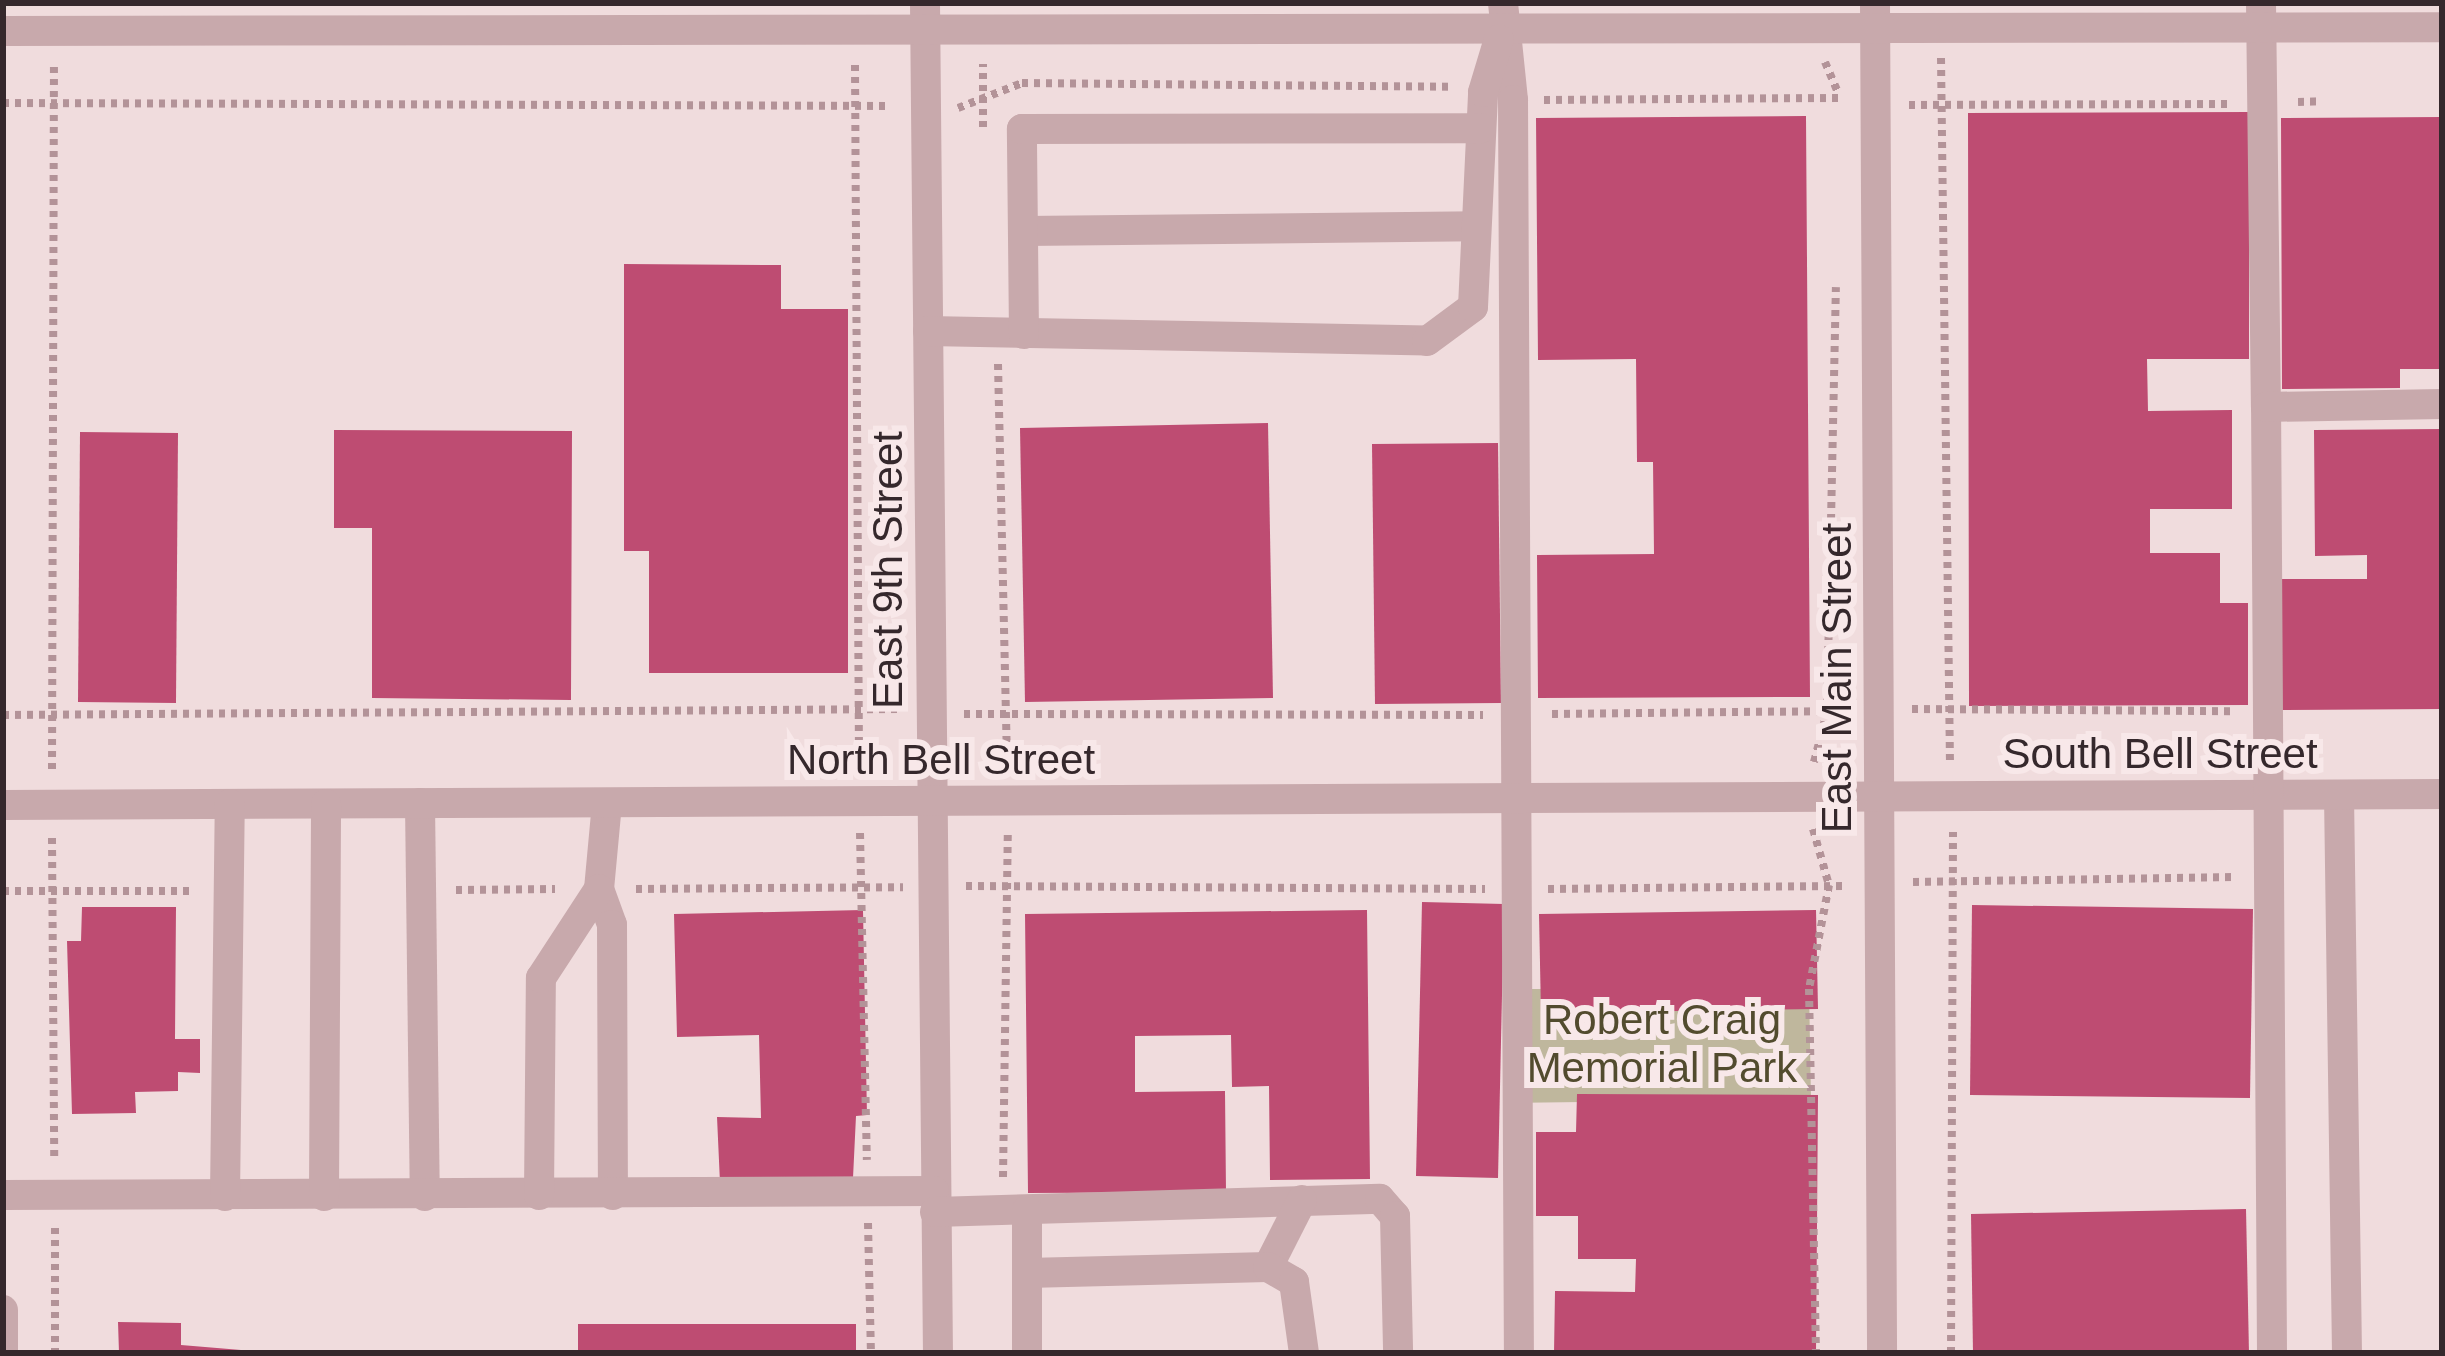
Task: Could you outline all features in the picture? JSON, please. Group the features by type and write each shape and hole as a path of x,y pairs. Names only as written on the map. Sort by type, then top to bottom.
{"street":[{"path":"3,31 856,27 925,15 985,27 1503,15 1811,29 1875,17 1940,28 2261,15 2442,27"},
{"name":"East 9th Street","path":"925,15 932,710 928,887 938,1353"},
{"path":"928,331 1427,341 1473,307 1481,128 1503,15"},
{"path":"1503,15 1519,714 1515,799 1519,1353"},
{"path":"2261,15 2266,407 2262,711 2269,795 2272,1353"},
{"name":"East Main Street","path":"1875,17 1882,1353"},
{"path":"1011,334 1024,231 1022,129 1481,128"},
{"path":"1024,231 1476,226"},
{"path":"2266,407 2442,404"},
{"name":"South Bell Street","path":"1879,797 2442,794"},
{"path":"2339,795 2347,1353"},
{"name":"North Bell Street","path":"3,805 1879,797"},
{"path":"420,803 425,1196"},
{"path":"607,803 599,889 612,926 613,1195"},
{"path":"225,1196 230,804"},
{"path":"324,1196 326,804"},
{"path":"539,1195 542,978 599,889"},
{"path":"3,1195 868,1195 1015,1211 1380,1199 1395,1216 1398,1353"},
{"path":"1268,1267 1301,1200"},
{"path":"1015,1211 1028,1273 1027,1353"},
{"path":"1028,1273 1268,1267 1294,1282 1304,1353"},
{"path":"3,1310 4,1353"}],"path":[{"path":"856,27 856,708 872,1353"},
{"path":"985,27 985,152"},
{"path":"1940,28 1948,710 1955,877 1951,1353"},
{"path":"1811,29 1839,121"},
{"path":"53,31 56,1353"},
{"path":"1816,1353 1809,989 1829,886 1805,797 1827,712 1836,263"},
{"path":"1011,334 1004,719 1015,1211"},
{"path":"3,715 856,708 932,710 1004,719 1879,709 2262,711"},
{"path":"423,890 1007,885 1880,887 1955,877 2254,877"},
{"path":"3,891 228,891"}],"green space":[{"name":"Robert Craig Memorial Park","path":"1513,989 1809,989 1811,1099 1513,1103"}],"building":[{"path":"2249,112 2249,359 2147,359 2148,411 2232,410 2232,509 2150,509 2150,553 2220,553 2220,603 2248,603 2248,705 1969,706 1968,113"},
{"path":"1806,116 1810,697 1538,698 1537,555 1654,554 1653,462 1637,462 1636,359 1538,360 1536,118"},
{"path":"2442,117 2442,369 2400,369 2400,388 2282,389 2281,118"},
{"path":"624,264 781,265 781,309 848,309 848,673 649,673 649,551 624,551"},
{"path":"1268,423 1273,698 1025,702 1020,428"},
{"path":"2442,429 2442,709 2276,710 2275,579 2367,579 2367,555 2315,556 2314,430"},
{"path":"334,430 572,431 571,700 372,698 372,528 334,528"},
{"path":"80,432 178,433 176,703 78,702"},
{"path":"1498,443 1501,703 1375,704 1372,444"},
{"path":"1422,902 1504,904 1498,1178 1416,1176"},
{"path":"1972,905 2253,909 2250,1098 1970,1095"},
{"path":"82,907 176,907 175,1039 200,1039 200,1073 178,1072 178,1091 135,1092 136,1113 72,1114 67,941 81,941"},
{"path":"863,910 867,1115 856,1116 853,1178 720,1183 717,1117 761,1118 759,1035 677,1037 674,914"},
{"path":"1367,910 1370,1179 1270,1180 1269,1086 1232,1087 1231,1035 1135,1036 1135,1092 1225,1091 1226,1192 1028,1193 1025,914"},
{"path":"1816,910 1818,1009 1541,1013 1539,914"},
{"path":"1577,1094 1818,1095 1816,1353 1554,1353 1555,1291 1635,1292 1636,1259 1578,1259 1578,1216 1536,1216 1536,1132 1576,1132"},
{"path":"2246,1209 2249,1353 1973,1353 1971,1214"},
{"path":"118,1322 181,1323 181,1345 276,1353 119,1353"},
{"path":"578,1324 856,1324 856,1353 578,1353"}]}
